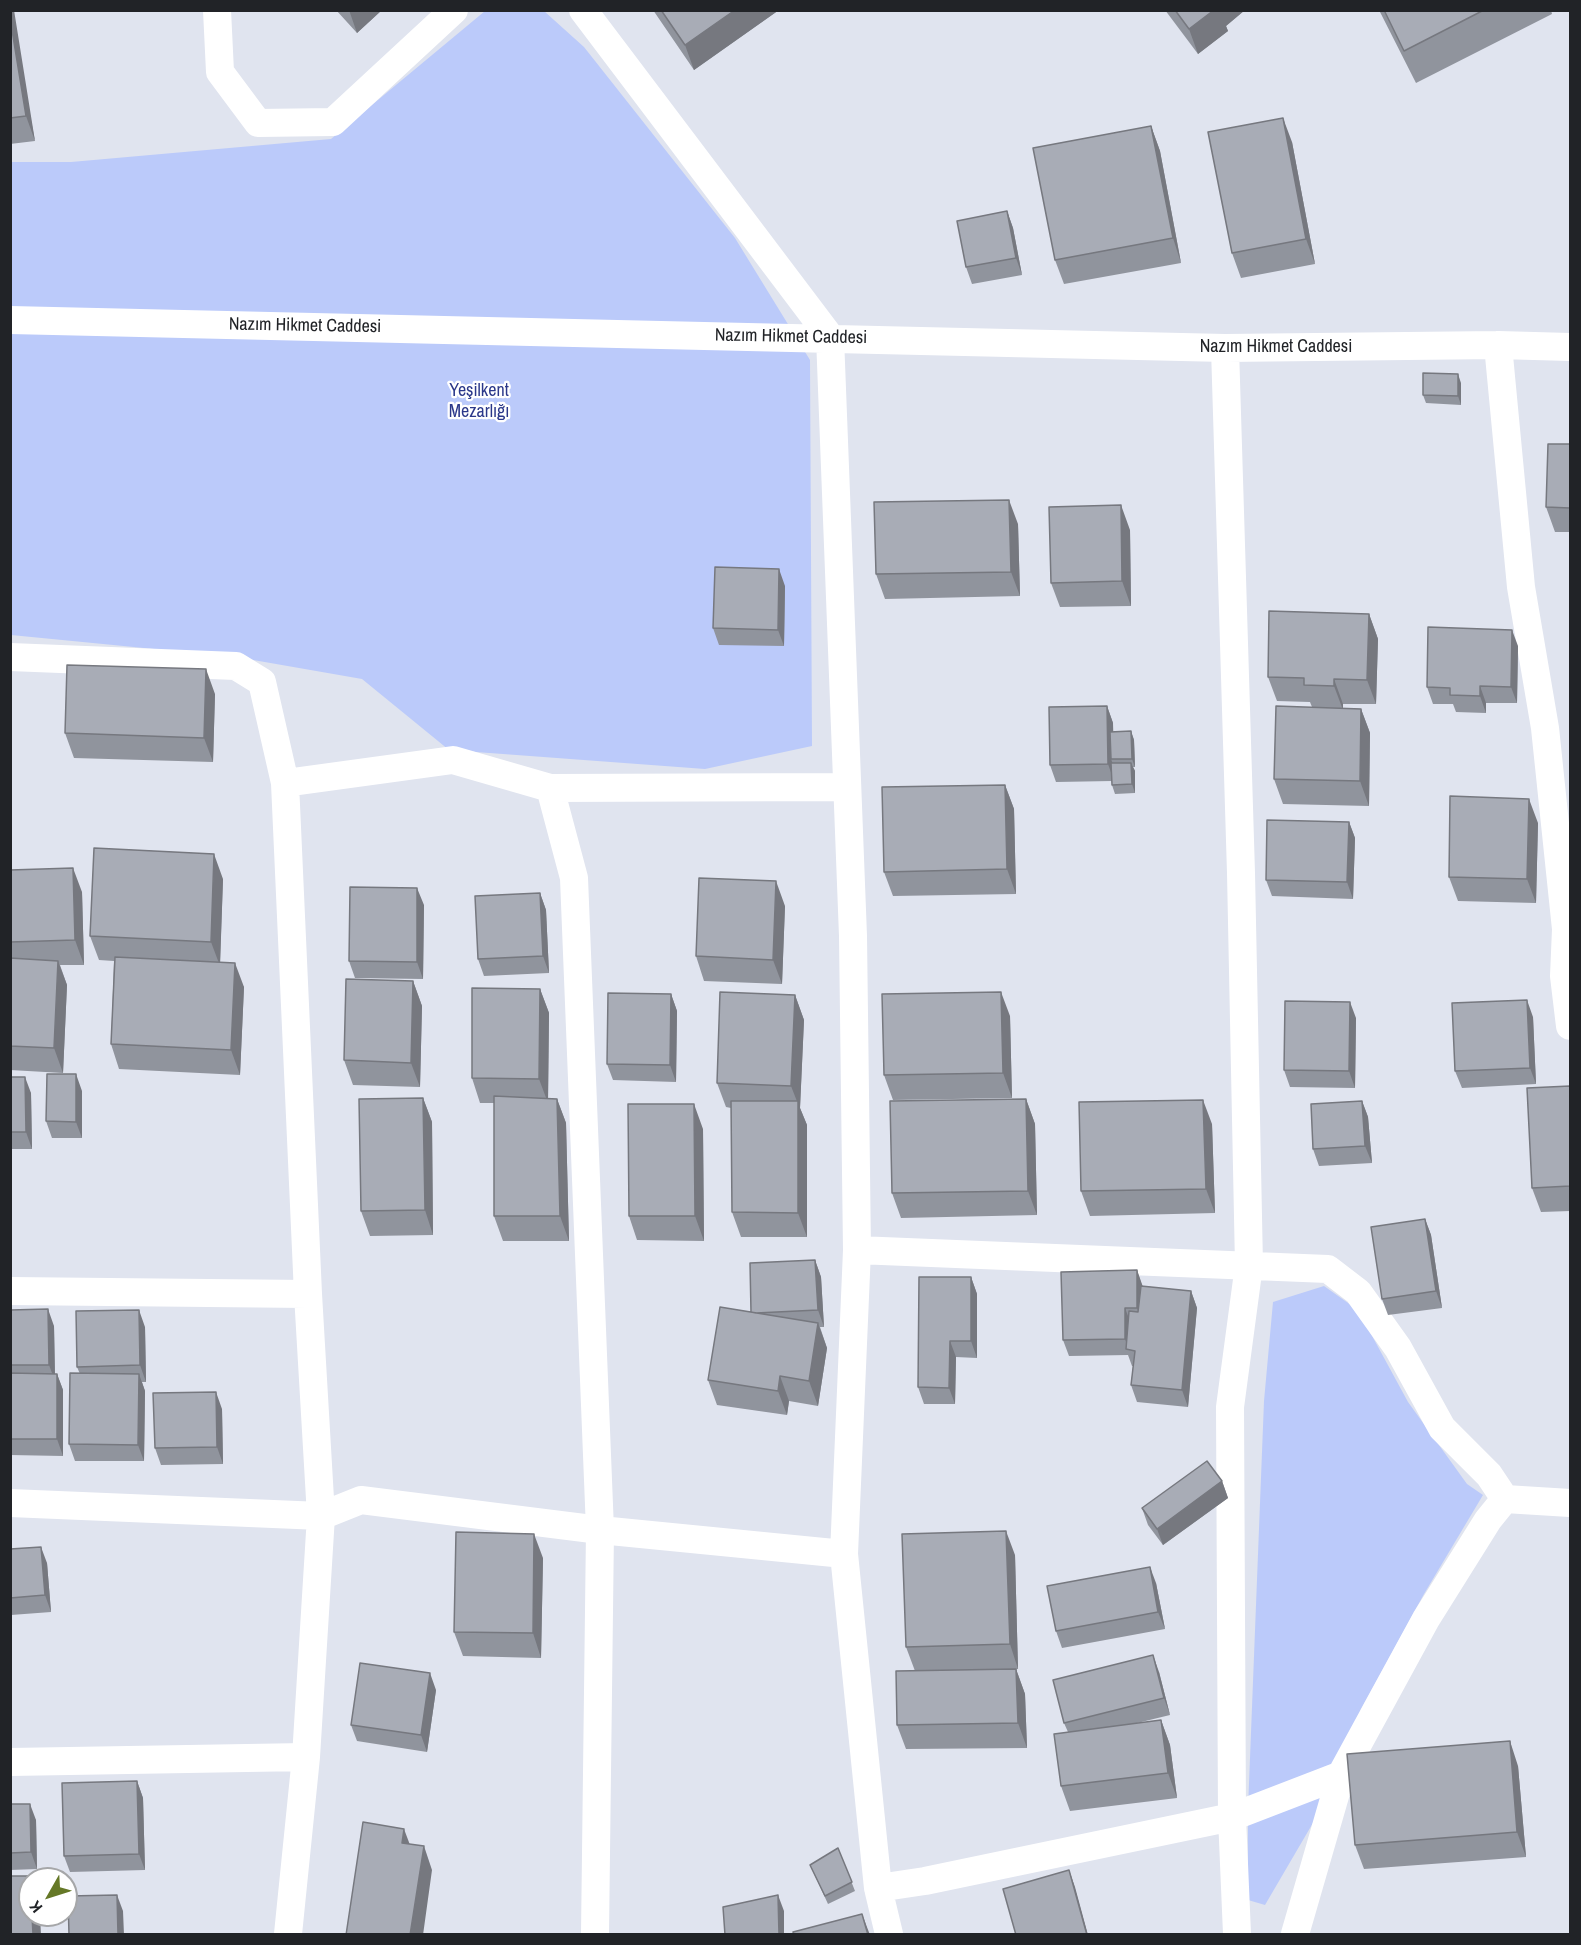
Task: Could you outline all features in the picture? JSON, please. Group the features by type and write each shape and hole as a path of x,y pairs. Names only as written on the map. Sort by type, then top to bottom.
{"street":[{"path":"217,10 220,72 258,123 333,122 454,10"},
{"path":"583,10 830,337 853,936 857,1250 844,1554 878,1888 889,1935"},
{"name":"Nazım Hikmet Caddesi","path":"10,320 830,337 1225,348 1498,345 1570,347"},
{"path":"1498,345 1521,587 1545,728 1566,929 1564,976 1570,1026"},
{"path":"1225,348 1241,861 1249,1265 1230,1407 1232,1817 1237,1935"},
{"path":"10,657 236,666 262,682 285,783 308,1294 321,1516 306,1757 288,1935"},
{"path":"285,783 453,760 549,788 846,787"},
{"path":"549,788 574,878 600,1530 595,1935"},
{"path":"857,1250 1328,1269 1358,1292 1398,1348 1442,1428 1490,1475 1505,1499"},
{"path":"10,1291 308,1294"},
{"path":"1505,1499 1570,1503"},
{"path":"1295,1935 1341,1775 1426,1619 1488,1521 1505,1499"},
{"path":"10,1503 321,1516 361,1500 600,1530 844,1554"},
{"path":"10,1762 306,1757"},
{"path":"878,1888 925,1881 1232,1817 1341,1775"}],"green space":[{"name":"Yeşilkent Mezarlığı","path":"485,11 544,11 584,47 735,238 810,360 812,746 705,769 449,750 362,679 236,657 11,635 10,162 71,162 331,139"},
{"path":"1324,1286 1358,1310 1408,1402 1467,1484 1483,1495 1424,1594 1361,1709 1341,1775 1265,1905 1248,1900 1248,1809 1264,1401 1273,1302"}],"building":[{"path":"661,10 735,10 685,45"},
{"path":"1175,10 1214,10 1189,29"},
{"path":"1384,10 1484,10 1404,51"},
{"path":"10,18 26,116 10,118"},
{"path":"1283,118 1306,239 1232,253 1208,132"},
{"path":"1151,126 1173,238 1055,260 1033,148"},
{"path":"1007,211 1016,258 966,267 957,221"},
{"path":"1423,373 1458,374 1458,396 1423,395"},
{"path":"1548,444 1570,444 1570,508 1546,507"},
{"path":"1009,500 1011,572 876,574 874,502"},
{"path":"1121,505 1122,581 1051,583 1049,507"},
{"path":"715,567 779,569 778,630 713,628"},
{"path":"1269,611 1369,614 1367,680 1334,679 1334,686 1304,685 1304,678 1268,677"},
{"path":"1428,627 1512,630 1511,687 1480,686 1480,696 1450,695 1450,688 1427,687"},
{"path":"67,665 206,669 204,738 65,733"},
{"path":"1107,706 1108,764 1050,765 1049,707"},
{"path":"1276,706 1361,709 1360,781 1274,779"},
{"path":"1131,731 1132,759 1111,759 1110,732"},
{"path":"1111,763 1131,763 1132,784 1112,785"},
{"path":"1005,785 1007,869 884,872 882,787"},
{"path":"1450,796 1529,799 1527,879 1449,877"},
{"path":"1267,820 1349,822 1347,882 1266,880"},
{"path":"94,848 214,854 211,942 90,936"},
{"path":"73,868 75,940 10,942 10,870"},
{"path":"699,878 776,881 773,960 696,956"},
{"path":"350,887 417,888 417,962 349,961"},
{"path":"540,893 543,956 478,959 475,896"},
{"path":"115,957 235,963 231,1050 111,1044"},
{"path":"10,958 58,961 54,1048 10,1046"},
{"path":"346,979 413,981 411,1063 344,1060"},
{"path":"472,988 540,989 539,1079 472,1078"},
{"path":"720,992 795,995 791,1086 717,1083"},
{"path":"1001,992 1003,1073 884,1075 882,994"},
{"path":"608,993 671,994 670,1065 607,1064"},
{"path":"1527,1000 1530,1068 1455,1071 1452,1003"},
{"path":"1285,1001 1350,1002 1349,1071 1284,1070"},
{"path":"47,1074 76,1074 76,1122 46,1121"},
{"path":"10,1077 25,1077 26,1132 10,1132"},
{"path":"1570,1086 1570,1186 1532,1188 1527,1088"},
{"path":"494,1096 557,1099 560,1216 494,1216"},
{"path":"423,1098 425,1210 361,1211 359,1099"},
{"path":"1026,1099 1028,1191 892,1193 890,1101"},
{"path":"1203,1100 1206,1189 1081,1191 1079,1102"},
{"path":"731,1101 798,1101 798,1213 732,1212"},
{"path":"1362,1101 1365,1146 1313,1149 1311,1104"},
{"path":"628,1104 694,1104 695,1216 629,1216"},
{"path":"1425,1219 1436,1291 1382,1299 1371,1227"},
{"path":"815,1260 818,1310 751,1312 750,1263"},
{"path":"1137,1270 1137,1308 1125,1308 1125,1339 1063,1340 1061,1272"},
{"path":"919,1277 971,1277 971,1341 950,1341 949,1388 918,1387"},
{"path":"1141,1286 1191,1291 1182,1390 1131,1385 1135,1351 1126,1349 1129,1311 1138,1312"},
{"path":"720,1307 818,1323 809,1381 780,1376 778,1391 708,1380"},
{"path":"48,1309 49,1365 10,1365 10,1310"},
{"path":"139,1310 140,1365 77,1367 76,1311"},
{"path":"10,1373 57,1374 57,1439 10,1439"},
{"path":"70,1373 139,1374 138,1445 69,1444"},
{"path":"216,1392 217,1447 155,1448 153,1393"},
{"path":"1207,1461 1222,1481 1157,1529 1142,1508"},
{"path":"1006,1531 1010,1644 906,1647 902,1534"},
{"path":"456,1532 534,1534 533,1633 454,1632"},
{"path":"41,1547 45,1595 10,1598 10,1549"},
{"path":"1150,1567 1158,1612 1056,1631 1047,1586"},
{"path":"1153,1655 1164,1698 1064,1723 1053,1680"},
{"path":"360,1663 430,1673 421,1735 351,1725"},
{"path":"1016,1669 1018,1723 897,1725 896,1671"},
{"path":"1161,1720 1168,1773 1061,1786 1054,1734"},
{"path":"1510,1741 1517,1832 1355,1845 1347,1754"},
{"path":"137,1781 139,1854 64,1856 62,1783"},
{"path":"10,1804 30,1804 31,1852 10,1853"},
{"path":"363,1822 404,1829 402,1843 424,1846 410,1935 346,1935"},
{"path":"838,1848 852,1882 825,1896 810,1865"},
{"path":"1069,1870 1087,1935 1016,1935 1003,1889"},
{"path":"10,1876 18,1876 18,1927 33,1927 33,1935 10,1935"},
{"path":"117,1895 118,1935 69,1935 69,1927 78,1927 78,1896"},
{"path":"778,1895 779,1935 725,1935 723,1907"},
{"path":"862,1914 868,1935 794,1935 793,1932"}]}
